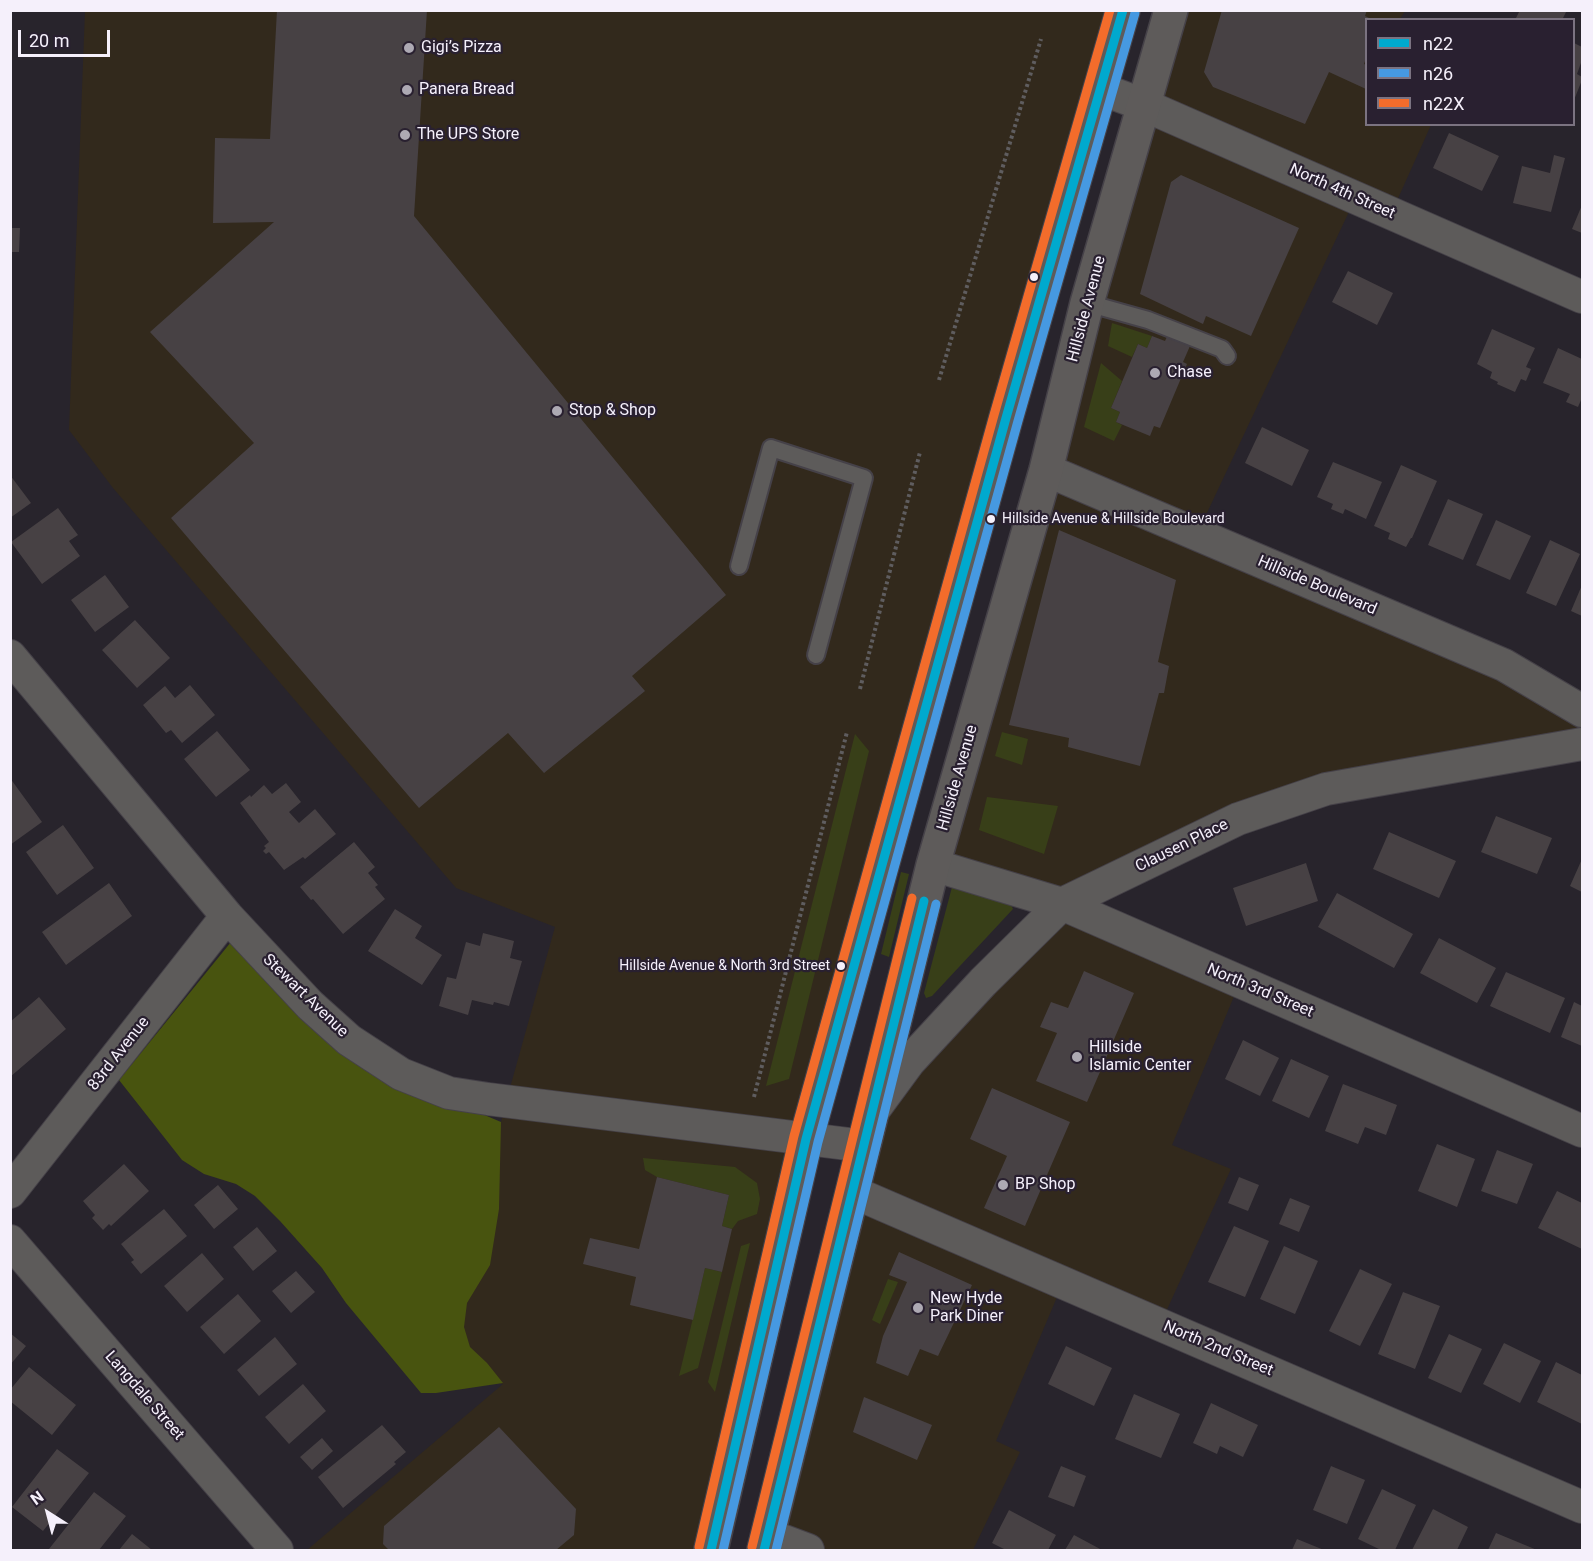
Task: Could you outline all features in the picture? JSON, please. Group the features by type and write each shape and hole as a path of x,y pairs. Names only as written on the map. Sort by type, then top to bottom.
{"main road":[{"path":"711,1551 806,1138 1009,407 1123,10"},
{"name":"Hillside Avenue","path":"766,1543 933,865 1046,470 1087,303 1172,10"}],"street":[{"name":"North 4th Street","path":"1101,88 1582,297"},
{"name":"Hillside Boulevard","path":"1046,470 1504,666 1582,711"},
{"name":"Stewart Avenue","path":"10,656 227,916 310,1005 350,1040 401,1074 449,1093 864,1146"},
{"name":"Clausen Place","path":"872,1112 915,1055 983,982 1062,904 1238,819 1326,789 1582,744"},
{"name":"North 3rd Street","path":"933,865 1062,904 1582,1131"},
{"name":"83rd Avenue","path":"10,1192 227,916"},
{"name":"North 2nd Street","path":"853,1192 1582,1507"},
{"name":"Langdale Street","path":"10,1241 277,1551"},
{"path":"766,1543 808,1551"}],"lane":[{"path":"1087,303 1148,320 1222,349 1227,356"},
{"path":"739,566 771,448 864,478 816,655"}],"path":[{"path":"939,380 1041,39"},
{"path":"860,689 920,452"},
{"path":"754,1097 848,732"}],"shaded area":[{"path":"85,11 1123,11 711,1550 307,1550 503,1384 440,1367 506,1102 555,927 456,888 113,488 69,430"},
{"path":"1171,11 1405,11 1401,18 1365,18 1365,126 1431,126 1391,214 1355,199 1197,534 1582,711 1582,744 1326,789 1063,904 1240,982 1172,1145 1231,1169 1160,1325 1063,1283 996,1441 1020,1452 973,1550 764,1550 872,1112 1062,904 933,865"}],"green space":[{"path":"1112,323 1152,336 1147,348 1138,344 1132,357 1108,346"},
{"path":"1101,363 1122,381 1111,408 1120,412 1116,422 1122,425 1114,441 1084,427"},
{"path":"1002,732 1028,739 1022,765 995,756"},
{"path":"855,734 869,751 789,1079 766,1086"},
{"path":"987,797 1058,806 1044,854 979,830"},
{"path":"901,872 909,874 889,957 881,954"},
{"path":"964,884 1011,905 1013,909 932,996 926,998 924,993 952,887"},
{"path":"231,942 354,1060 501,1122 499,1209 490,1265 467,1303 464,1327 470,1347 503,1383 436,1393 421,1393 346,1303 322,1268 280,1221 255,1196 236,1184 204,1174 182,1160 119,1080"},
{"path":"643,1158 735,1167 757,1183 760,1199 757,1214 738,1221 732,1229 722,1226 729,1195 657,1177 645,1170"},
{"path":"750,1243 715,1392 708,1382 741,1246"},
{"path":"705,1268 722,1272 698,1368 679,1376"},
{"path":"888,1279 898,1282 880,1324 872,1320"}],"building":[{"path":"277,10 427,10 414,216 726,595 632,676 645,691 544,773 508,733 419,808 171,518 254,443 150,332 274,222 213,223 215,138 270,139"},
{"path":"1222,10 1367,10 1365,16 1369,18 1365,18 1365,89 1329,72 1305,124 1213,87 1204,72"},
{"path":"1520,10 1567,10 1563,18 1516,18"},
{"path":"1575,44 1582,47 1582,60 1577,74 1582,77 1575,98"},
{"path":"1449,133 1499,156 1482,191 1433,168"},
{"path":"1554,155 1565,158 1551,212 1513,203 1522,166 1550,173"},
{"path":"1181,175 1299,228 1251,336 1206,316 1203,324 1140,294 1171,182"},
{"path":"1582,205 1582,233 1572,229"},
{"path":"10,228 20,228 19,252 10,252"},
{"path":"1348,271 1393,293 1377,325 1332,302"},
{"name":"Chase","path":"1174,321 1197,330 1183,362 1187,364 1160,428 1154,426 1150,436 1116,422 1120,412 1111,408 1138,344 1147,348 1152,336 1165,341"},
{"path":"1492,329 1535,348 1526,367 1531,369 1526,381 1521,379 1515,392 1497,384 1498,382 1490,378 1492,372 1477,364"},
{"path":"1558,348 1582,359 1582,401 1578,407 1566,402 1570,394 1543,383"},
{"path":"1262,427 1309,450 1292,486 1245,463"},
{"path":"1333,462 1382,482 1366,519 1345,509 1343,514 1331,509 1333,504 1317,497"},
{"path":"1401,465 1437,481 1406,547 1388,539 1390,533 1374,526"},
{"path":"10,475 31,503 10,518"},
{"path":"1448,499 1483,514 1463,560 1428,545"},
{"path":"58,508 78,535 69,541 80,556 42,584 11,542"},
{"path":"1496,520 1531,536 1510,580 1476,565"},
{"path":"1059,530 1176,580 1158,662 1169,666 1164,693 1159,693 1140,766 1068,747 1069,738 1009,725"},
{"path":"1550,540 1580,554 1556,606 1526,593"},
{"path":"105,575 129,607 95,632 71,600"},
{"path":"1582,585 1582,616 1571,611"},
{"path":"135,620 170,658 137,688 102,650"},
{"path":"190,685 215,715 182,743 171,730 166,733 143,705 165,686 175,698"},
{"path":"217,731 250,770 216,797 184,759"},
{"path":"10,778 42,822 10,845"},
{"path":"286,783 301,802 289,812 299,823 315,809 336,834 305,859 303,857 284,870 269,852 266,854 263,851 266,848 264,846 269,842 240,803 264,785 272,794"},
{"path":"1496,816 1552,838 1537,874 1481,852"},
{"path":"63,825 94,868 57,895 26,852"},
{"path":"1389,832 1456,861 1439,898 1373,869"},
{"path":"354,842 375,867 368,873 378,885 375,887 385,899 343,934 300,887"},
{"path":"1582,859 1582,892 1570,886"},
{"path":"1306,863 1318,901 1246,926 1233,888"},
{"path":"109,883 132,916 66,965 42,932"},
{"path":"1337,893 1413,934 1394,968 1318,927"},
{"path":"395,909 422,926 415,938 442,955 422,985 368,951"},
{"path":"483,933 514,941 510,958 522,961 509,1006 472,1000 468,1015 439,1006 447,977 456,979 466,942 480,946"},
{"path":"1439,938 1496,968 1477,1003 1420,973"},
{"name":"Hillside Islamic Center","path":"1084,971 1134,993 1087,1102 1036,1081 1057,1033 1040,1027 1051,1002 1068,1008"},
{"path":"1506,972 1565,998 1550,1033 1490,1006"},
{"path":"39,997 66,1029 10,1077 10,1022"},
{"path":"1574,1002 1582,1006 1582,1046 1561,1037"},
{"path":"1243,1040 1279,1058 1260,1096 1225,1079"},
{"path":"1291,1059 1329,1076 1309,1118 1272,1101"},
{"path":"1343,1084 1397,1105 1386,1135 1365,1127 1358,1144 1325,1131"},
{"path":"992,1088 1070,1122 1025,1226 984,1208 1007,1156 970,1139"},
{"path":"1437,1144 1475,1159 1457,1207 1418,1191"},
{"path":"1497,1150 1533,1164 1517,1204 1481,1191"},
{"path":"124,1164 149,1191 111,1226 109,1224 103,1230 92,1218 95,1215 83,1201"},
{"path":"657,1177 729,1195 722,1226 732,1229 722,1272 705,1268 693,1320 630,1305 636,1277 583,1264 590,1238 639,1249"},
{"path":"1239,1177 1259,1185 1248,1211 1228,1203"},
{"path":"218,1185 238,1209 214,1229 194,1205"},
{"path":"1557,1191 1582,1203 1582,1249 1538,1228"},
{"path":"1290,1198 1310,1206 1299,1232 1279,1224"},
{"path":"164,1209 187,1236 141,1274 131,1262 134,1260 121,1244"},
{"path":"1234,1226 1269,1241 1245,1297 1208,1282"},
{"path":"257,1227 277,1251 253,1271 233,1247"},
{"path":"1284,1246 1318,1261 1295,1314 1260,1299"},
{"path":"899,1252 972,1285 938,1356 920,1349 908,1376 876,1363 883,1336 907,1282 889,1275"},
{"path":"202,1253 224,1279 187,1312 164,1286"},
{"path":"1360,1269 1392,1284 1360,1346 1329,1331"},
{"path":"296,1271 315,1292 291,1313 272,1291"},
{"path":"1403,1292 1440,1306 1415,1369 1378,1354"},
{"path":"238,1294 261,1321 224,1354 200,1327"},
{"path":"10,1333 26,1346 10,1365"},
{"path":"1449,1334 1482,1349 1461,1393 1428,1378"},
{"path":"275,1337 297,1364 259,1396 237,1370"},
{"path":"1504,1343 1541,1361 1520,1403 1483,1384"},
{"path":"1066,1346 1112,1368 1094,1406 1048,1384"},
{"path":"1556,1362 1582,1375 1582,1424 1537,1402"},
{"path":"29,1367 76,1405 52,1435 10,1401 10,1390"},
{"path":"303,1384 326,1411 289,1444 265,1417"},
{"path":"1134,1394 1180,1414 1161,1458 1115,1439"},
{"path":"864,1397 932,1425 917,1460 853,1432"},
{"path":"1211,1403 1258,1425 1243,1457 1220,1446 1217,1454 1193,1443"},
{"path":"382,1425 406,1452 394,1462 396,1464 343,1508 318,1477"},
{"path":"499,1427 576,1509 574,1535 556,1550 389,1550 383,1544 384,1526"},
{"path":"322,1438 333,1451 312,1470 300,1457"},
{"path":"57,1449 89,1473 43,1531 12,1507"},
{"path":"1061,1466 1086,1476 1074,1507 1048,1497"},
{"path":"1331,1466 1365,1480 1347,1524 1313,1510"},
{"path":"1382,1489 1416,1505 1395,1550 1381,1550 1358,1539"},
{"path":"94,1492 126,1516 99,1550 50,1550 49,1549"},
{"path":"1433,1509 1468,1527 1457,1550 1412,1550"},
{"path":"1009,1510 1056,1535 1048,1550 1006,1550 992,1543"},
{"path":"1496,1533 1537,1550 1488,1550"},
{"path":"132,1534 152,1550 119,1550"},
{"path":"1074,1535 1102,1550 1065,1550"},
{"path":"1297,1539 1324,1550 1292,1550"}],"transit line":[{"name":"n22X","path":"699,1547 794,1136 994,415 1110,10"},
{"name":"n22","path":"711,1550 806,1139 1006,418 1123,10"},
{"name":"n26","path":"723,1550 818,1142 1018,421 1135,13"},
{"name":"n22X","path":"752,1547 912,898"},
{"name":"n22","path":"764,1550 924,901"},
{"name":"n26","path":"776,1550 936,904"}],"place":[{"name":"Gigi’s Pizza","path":"409,48"},
{"name":"Panera Bread","path":"407,90"},
{"name":"The UPS Store","path":"405,135"},
{"name":"Chase","path":"1155,373"},
{"name":"Stop & Shop","path":"557,411"},
{"name":"Hillside Avenue & Hillside Boulevard","path":"991,519"},
{"name":"Hillside Avenue & North 3rd Street","path":"841,966"},
{"name":"Hillside Islamic Center","path":"1077,1057"},
{"name":"BP Shop","path":"1003,1185"},
{"name":"New Hyde Park Diner","path":"918,1308"}]}
